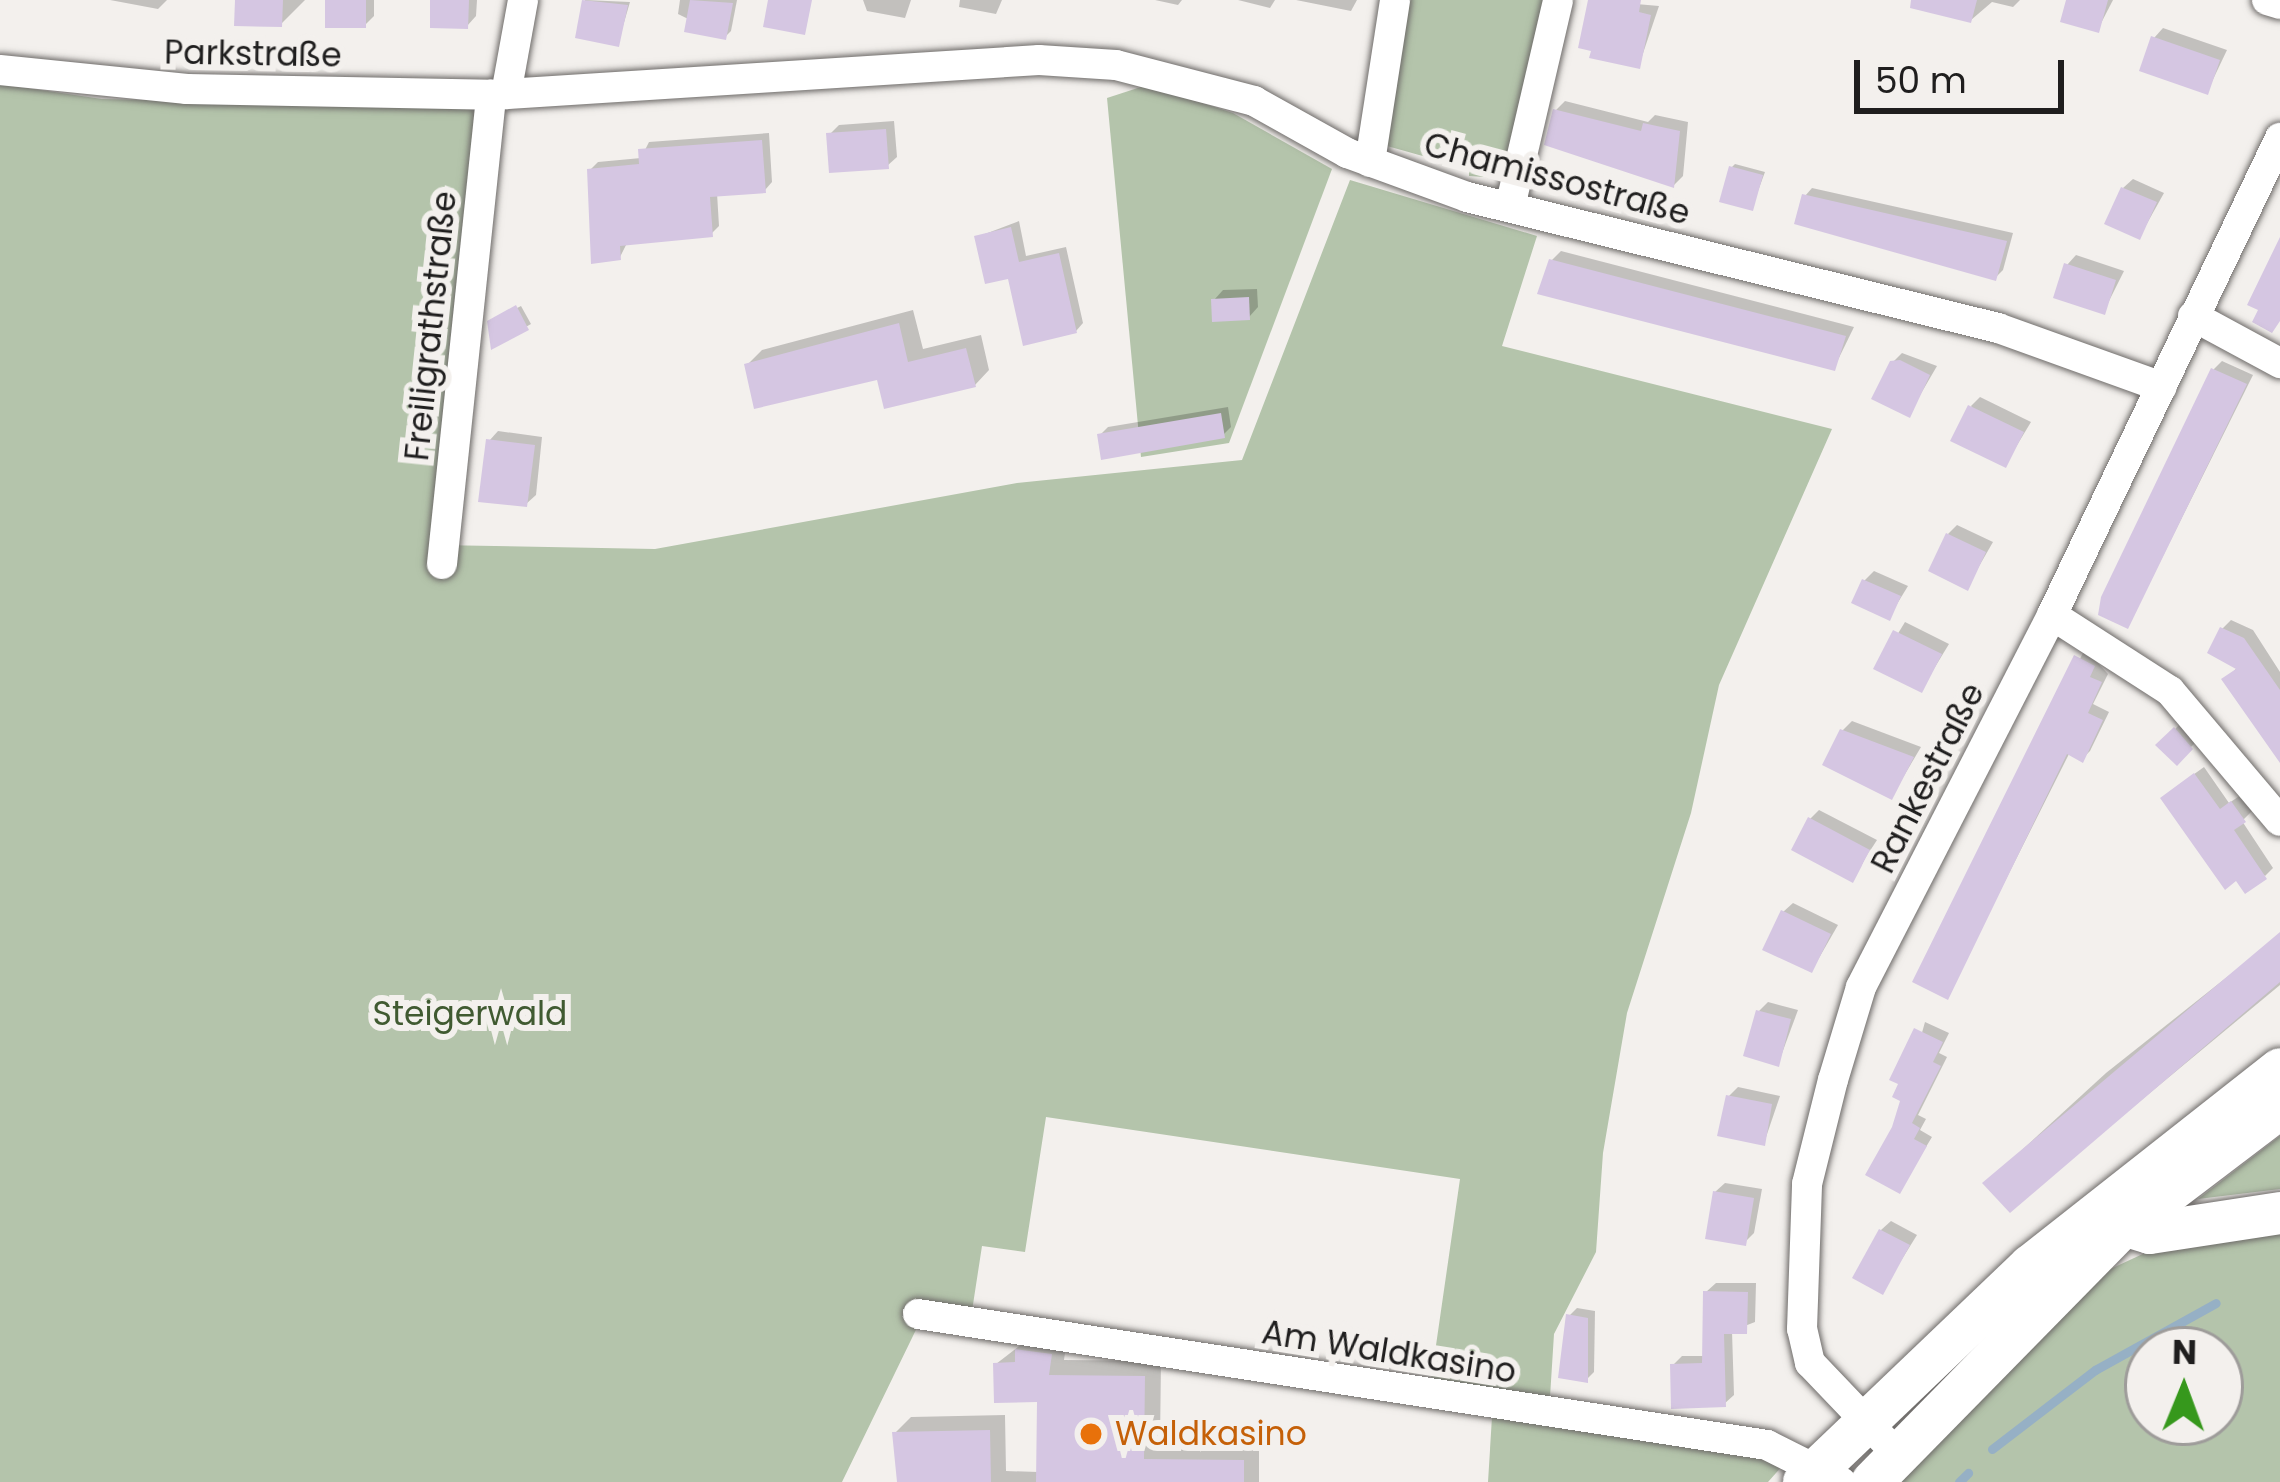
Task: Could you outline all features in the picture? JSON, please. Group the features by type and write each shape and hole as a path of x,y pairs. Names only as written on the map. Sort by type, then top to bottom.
{"main road":[{"path":"1885,1469 2113,1217 2280,1069"},
{"path":"1822,1477 1865,1421 1944,1342 2113,1217 2280,1108"},
{"path":"2113,1217 2150,1233 2280,1213"}],"street":[{"name":"Freiligrathstraße","path":"442,564 499,94 523,0"},
{"path":"1370,162 1395,0"},
{"path":"1510,207 1558,0"},
{"path":"2266,0 2280,4"},
{"name":"Chamissostraße","path":"499,94 1039,60 1116,65 1180,76 1254,101 1370,162 1510,207 1998,328 2162,387"},
{"name":"Parkstraße","path":"0,70 187,89 499,94"},
{"name":"Rankestraße","path":"1885,1469 1865,1421 1810,1363 1802,1329 1807,1184 1861,987 2052,615 2280,138"},
{"path":"2192,316 2280,363"},
{"path":"2052,615 2170,691 2280,821"},
{"name":"Am Waldkasino","path":"918,1314 1767,1445 1822,1477"}],"green space":[{"path":"1409,0 1546,0 1508,172 1499,178 1469,176 1469,169 1387,146"},
{"name":"Steigerwald","path":"0,84 102,99 482,107 436,545 655,549 1017,483 1242,460 1350,180 1537,236 1502,346 1832,429 1719,685 1691,813 1627,1013 1603,1153 1596,1252 1554,1334 1550,1397 1431,1380 1460,1179 1046,1117 1025,1252 982,1246 972,1311 929,1303 842,1482 0,1482"},
{"path":"1147,85 1233,113 1332,169 1229,443 1141,457 1107,98"},
{"path":"2280,1136 2280,1189 2198,1199"},
{"path":"2280,1229 2280,1482 1897,1482 2104,1272 2162,1245"},
{"path":"1492,1417 1785,1463 1768,1482 1488,1482"}],"building":[{"path":"235,0 283,0 282,27 234,26"},
{"path":"325,0 366,0 366,28 325,28"},
{"path":"430,0 469,0 468,29 430,28"},
{"path":"582,0 628,5 619,47 575,38"},
{"path":"690,0 733,3 726,40 684,32"},
{"path":"768,0 812,0 805,35 763,27"},
{"path":"1588,0 1641,0 1639,12 1651,15 1640,69 1589,58 1591,51 1578,48"},
{"path":"1911,0 1977,0 1971,23 1910,8"},
{"path":"2066,0 2108,0 2099,33 2060,22"},
{"path":"2151,36 2220,60 2208,95 2139,71"},
{"path":"1553,109 1641,131 1643,123 1680,131 1674,188 1544,145"},
{"path":"886,129 889,169 829,173 826,133"},
{"path":"762,140 766,193 710,197 713,237 620,246 621,260 591,264 587,169 639,164 638,149"},
{"path":"1729,166 1763,175 1753,211 1719,202"},
{"path":"2121,187 2157,202 2140,240 2104,224"},
{"path":"1802,194 2007,241 1996,281 1794,224"},
{"path":"1011,227 1019,262 1059,253 1077,333 1023,346 1008,279 985,284 974,236"},
{"path":"2280,237 2280,321 2272,333 2252,322 2258,310 2247,305"},
{"path":"1549,259 1846,336 1835,371 1537,294"},
{"path":"2064,263 2116,280 2105,315 2053,298"},
{"path":"1249,297 1250,320 1212,322 1211,299"},
{"path":"516,305 529,330 491,350 487,321"},
{"path":"899,323 908,362 966,348 976,387 884,409 877,380 754,409 744,364"},
{"path":"1900,360 1930,375 1910,418 1871,399 1890,361"},
{"path":"2211,368 2247,384 2128,629 2098,615 2101,597"},
{"path":"1968,405 2024,432 2006,468 1950,441"},
{"path":"1221,413 1225,438 1101,460 1097,434"},
{"path":"486,439 535,445 527,507 478,502"},
{"path":"1946,533 1986,552 1968,591 1928,571"},
{"path":"1862,579 1901,596 1890,621 1851,603"},
{"path":"2220,627 2244,638 2280,690 2280,763 2221,679 2236,669 2207,653"},
{"path":"1893,630 1942,654 1922,693 1873,669"},
{"path":"2074,655 2095,666 2090,677 2102,682 2088,713 2103,720 2083,763 2067,754 1948,1000 1912,982"},
{"path":"2174,727 2193,749 2177,766 2155,745"},
{"path":"1840,729 1914,757 1892,800 1822,765"},
{"path":"2194,773 2220,809 2231,801 2246,822 2234,830 2267,879 2245,894 2236,881 2225,890 2160,798"},
{"path":"1808,817 1870,850 1853,883 1791,850"},
{"path":"1781,910 1831,934 1812,973 1762,950"},
{"path":"2280,932 2280,982 2010,1213 1982,1183"},
{"path":"1756,1010 1791,1019 1779,1067 1743,1056"},
{"path":"1914,1028 1943,1042 1933,1062 1941,1066 1912,1123 1920,1128 1914,1139 1927,1146 1900,1194 1865,1175 1892,1127 1900,1101 1892,1097 1898,1084 1889,1080"},
{"path":"1726,1095 1772,1104 1765,1146 1717,1136"},
{"path":"1713,1191 1754,1198 1746,1246 1705,1239"},
{"path":"1879,1229 1910,1245 1883,1295 1852,1278"},
{"path":"1703,1291 1748,1292 1747,1334 1724,1334 1726,1407 1671,1409 1670,1364 1702,1363"},
{"path":"1566,1314 1588,1318 1588,1383 1558,1378"},
{"name":"Waldkasino","path":"1015,1349 1052,1354 1049,1375 1145,1376 1144,1459 1244,1460 1244,1482 1036,1482 1037,1402 994,1403 993,1363 1015,1362"},
{"path":"990,1430 991,1482 897,1482 892,1432"}],"waterway":[{"path":"1992,1449 2095,1370 2216,1303"},
{"path":"1959,1482 1968,1473"}],"place":[{"name":"Waldkasino","path":"1091,1434"}]}
